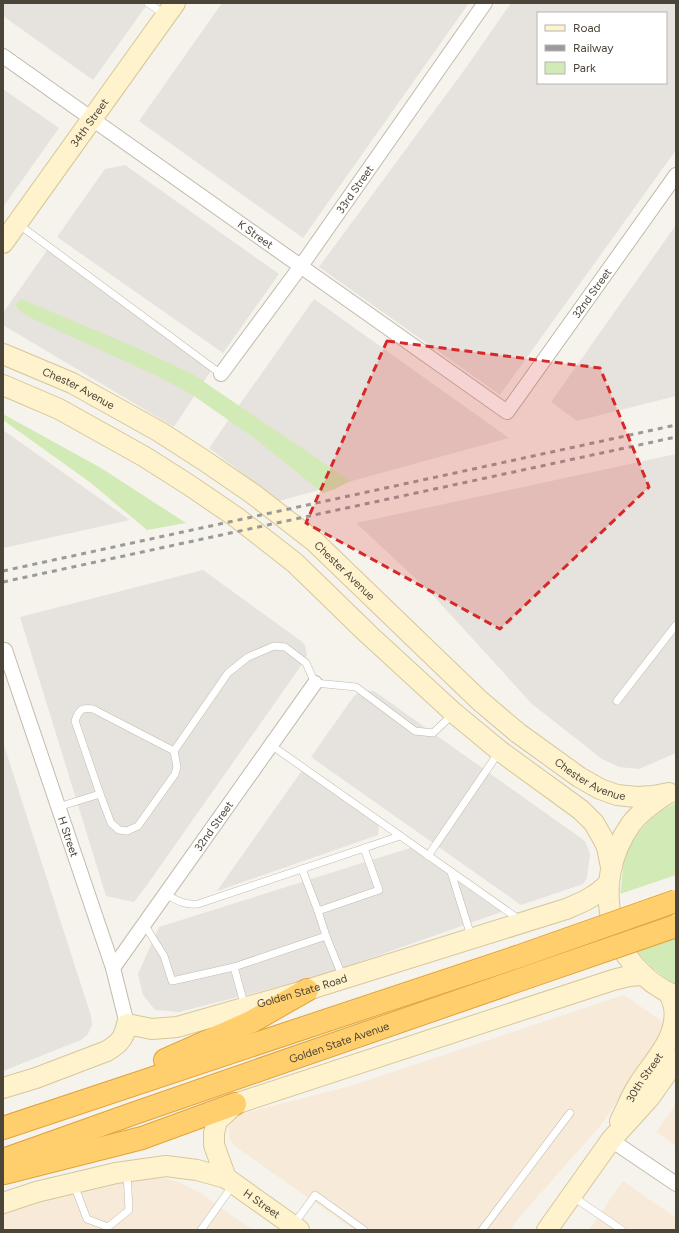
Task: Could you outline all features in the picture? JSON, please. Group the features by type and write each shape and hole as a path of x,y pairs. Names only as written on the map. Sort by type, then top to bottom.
{"highway":[{"path":"3,1128 517,957 676,901"},
{"name":"Golden State Avenue","path":"3,1160 142,1110 676,926"},
{"path":"46,1113 251,1022 307,990"},
{"path":"3,1174 142,1138 235,1104"}],"main road":[{"name":"34th Street","path":"10,231 93,119 170,9"},
{"name":"Chester Avenue","path":"3,354 72,384 153,429 205,461 253,494 314,541 479,700 518,733 579,777 600,789 617,795 637,797 653,796 672,791"},
{"path":"3,386 59,409 145,457 236,517 295,563 368,634 454,712 500,751 581,810 590,819 607,847 609,875 608,904 612,924 620,943 630,960 644,976 672,994"},
{"path":"609,875 619,844 632,823 648,806 672,791"},
{"name":"Golden State Road","path":"127,1024 152,1029 177,1027 307,990 566,909 586,901 597,894 609,875"},
{"path":"230,1181 214,1145 214,1133 217,1121 235,1104 613,980 629,976 644,976"},
{"name":"30th Street","path":"547,1230 610,1140 637,1087 667,1044 674,1031 676,1020 672,994"},
{"path":"3,1088 36,1078 107,1051 117,1045 124,1035 127,1024"},
{"name":"30th Street","path":"610,1140 650,1097 676,1060"},
{"path":"3,1203 36,1192 73,1183 166,1166 197,1170 230,1181"},
{"name":"H Street","path":"230,1181 296,1228"}],"street":[{"name":"33rd Street","path":"220,374 301,266 485,3"},
{"name":"K Street","path":"3,56 507,412"},
{"name":"32nd Street","path":"507,412 676,175"},
{"name":"H Street","path":"4,651 113,968 127,1024"},
{"name":"32nd Street","path":"113,968 315,683"},
{"path":"610,1140 676,1184"}],"lane":[{"path":"148,3 170,9"},
{"path":"10,231 220,374"},
{"path":"617,701 676,625"},
{"path":"174,751 93,709 85,708 78,712 75,721 111,823 119,830 127,831 138,826 175,774 177,767 174,751 228,673 248,657 274,646 285,647 306,663 315,683 356,687 415,731 433,733 454,712"},
{"path":"271,745 523,922"},
{"path":"428,856 500,751"},
{"path":"58,808 100,794"},
{"path":"165,894 189,905 198,904 400,836"},
{"path":"318,911 379,890 364,848"},
{"path":"302,870 343,978"},
{"path":"451,872 472,938"},
{"path":"144,924 164,956 172,981 234,967 326,936"},
{"path":"234,967 246,1007"},
{"path":"482,1230 570,1113"},
{"path":"73,1183 87,1219 107,1228 128,1210 127,1172"},
{"path":"201,1230 230,1181"},
{"path":"296,1228 316,1195 364,1230"},
{"path":"572,1196 622,1230"}],"highlighted area":[{"path":"387,341 600,368 649,487 500,629 306,523"}],"shaded area":[{"path":"3,3 141,3 146,6 93,80 3,16"},
{"path":"222,3 469,3 303,238 139,121"},
{"path":"511,3 676,3 676,150 500,395 319,267 465,69"},
{"path":"3,89 59,128 3,207"},
{"path":"125,165 279,274 223,353 57,237 105,169"},
{"path":"676,225 676,396 577,421 551,402"},
{"path":"48,249 214,366 174,427 3,325 3,313"},
{"path":"314,299 509,438 279,501 209,448"},
{"path":"3,430 130,520 3,548"},
{"path":"676,454 676,753 639,769 619,767 602,759 532,704 430,592 356,523"},
{"path":"203,570 301,641 305,645 307,655 305,660 134,902 106,896 20,617"},
{"path":"363,690 374,691 585,841 590,854 587,878 583,884 521,905 311,757 354,696"},
{"path":"3,742 91,1016 92,1025 88,1034 81,1040 3,1071"},
{"path":"303,769 379,823 378,835 217,891"},
{"path":"413,847 504,911 317,977 179,1012 155,1010 143,995 138,974 159,927"},
{"path":"624,995 670,1027 600,1126 510,1230 354,1230 236,1147 229,1138 229,1126 236,1117 241,1114 354,1085"},
{"path":"676,1104 676,1146 656,1132"},
{"path":"139,1175 168,1179 181,1183 202,1194 252,1230 3,1230 3,1210"},
{"path":"623,1181 676,1218 676,1230 589,1230"}],"green space":[{"path":"21,299 135,347 194,375 350,481 335,489 323,493 257,440 191,394 155,375 31,318 21,312 16,306"},
{"path":"3,414 101,468 186,523 147,530 91,483 3,420"},
{"path":"676,803 676,875 620,894 624,862 631,844 651,819 667,807"},
{"path":"676,935 676,985 654,969 635,948"}],"railway":[{"path":"3,571 676,425"},
{"path":"3,582 676,437"}]}
